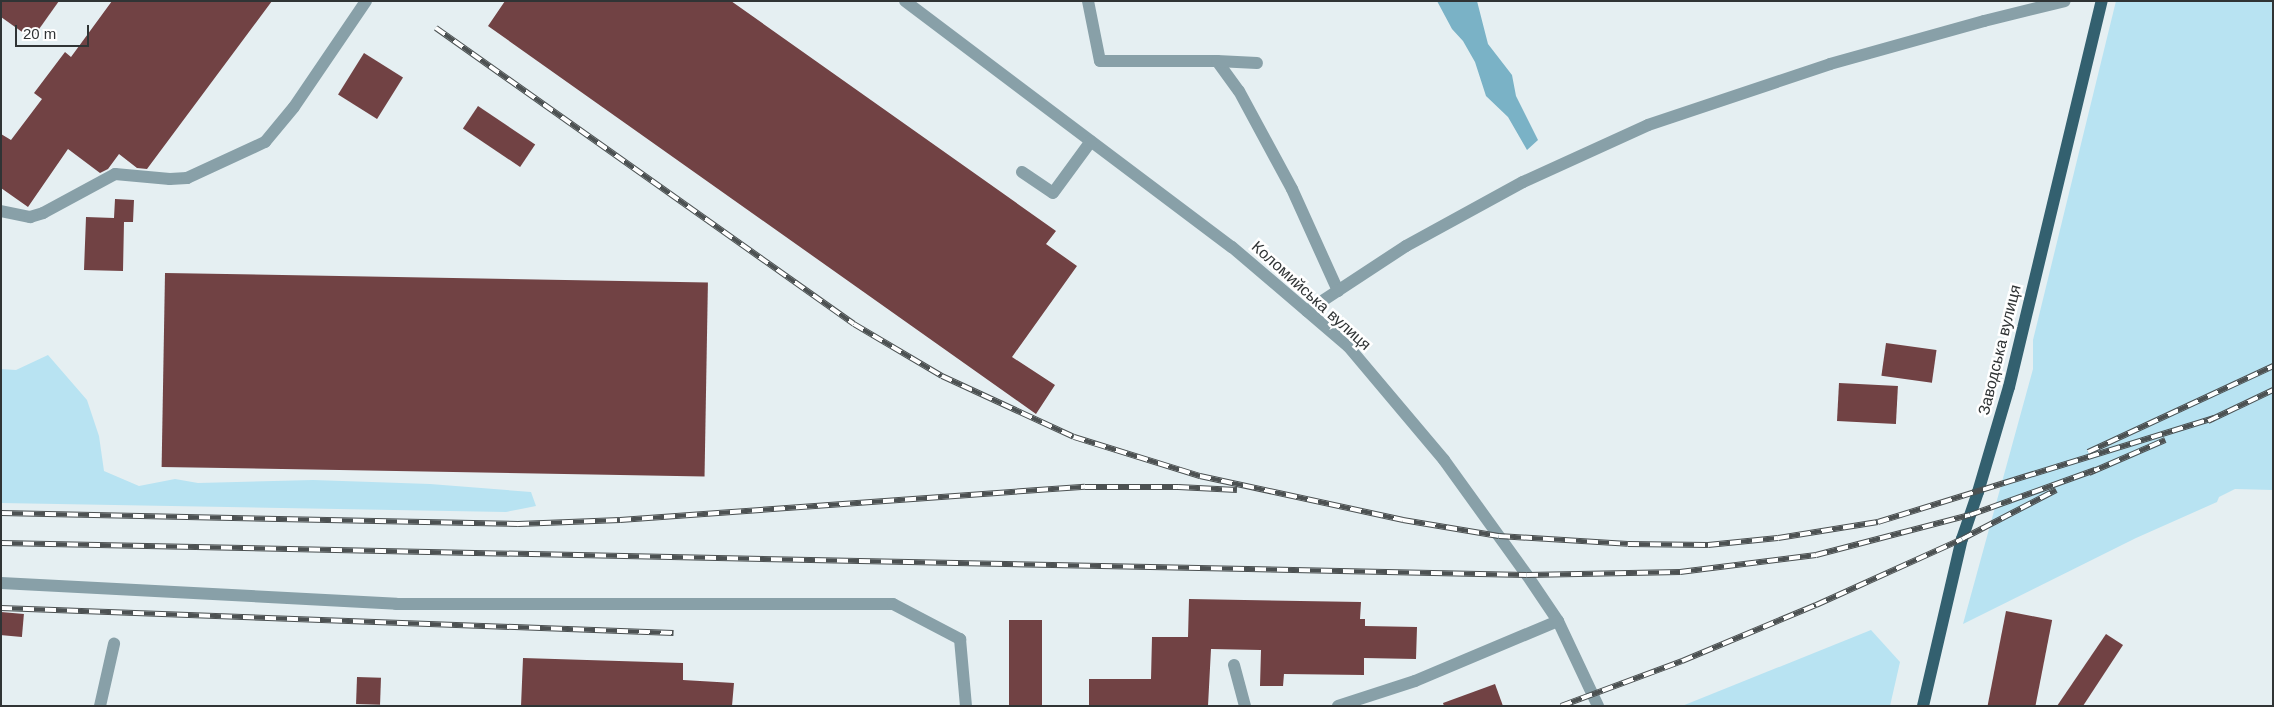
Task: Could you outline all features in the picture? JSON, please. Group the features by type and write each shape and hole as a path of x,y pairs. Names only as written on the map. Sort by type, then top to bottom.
{"main road":[{"name":"Заводська вулиця","path":"1923,706 1962,539 2009,387 2102,1"}],"street":[{"path":"1,211 30,217 43,213 115,174 162,179 187,178 265,142 294,107 366,1"},
{"name":"Коломийська вулиця","path":"904,1 1232,247 1348,346 1444,460 1558,622 1598,706"},
{"path":"1088,1 1100,61 1257,63"},
{"path":"1307,311 1406,246 1523,182 1648,125 1830,64 1984,20 2065,1"},
{"path":"1217,61 1239,91 1292,189 1338,291"},
{"path":"1022,172 1053,193 1091,142"},
{"path":"1,583 396,604 893,604 960,639 966,706"},
{"path":"1338,706 1415,681 1558,622"},
{"path":"100,706 114,644"},
{"path":"1234,665 1245,706"}],"shaded area":[{"path":"1437,1 1477,1 1488,44 1512,75 1516,96 1538,140 1527,150 1508,117 1486,96 1475,62 1463,41 1452,29"},
{"path":"2116,1 2273,1 2273,490 2235,489 2219,497 2217,502 2136,538 1963,624 2033,369 2033,340"},
{"path":"48,355 87,400 99,436 104,471 139,486 175,479 198,483 313,480 430,484 531,492 536,506 506,512 1,503 1,369 16,370"},
{"path":"1871,630 1900,662 1890,706 1682,706"}],"building":[{"path":"1,1 59,1 32,39 1,17"},
{"path":"112,1 272,1 147,169 137,168 119,154 108,169 100,173 68,149 28,207 1,188 1,134 11,140 42,99 34,93 65,52 71,57"},
{"path":"505,1 731,1 1056,231 1046,244 1077,266 1012,357 1055,385 1036,414 488,26"},
{"path":"364,53 403,77 377,119 338,95"},
{"path":"478,106 535,145 520,167 463,128"},
{"path":"115,199 134,200 133,222 124,222 123,271 84,270 86,217 114,218"},
{"path":"165,273 708,282 705,476 162,467"},
{"path":"1886,343 1937,350 1932,383 1881,376"},
{"path":"1839,383 1898,386 1896,424 1837,421"},
{"path":"1189,599 1361,602 1360,619 1365,619 1365,626 1417,627 1416,659 1364,658 1364,675 1284,674 1283,686 1260,686 1261,650 1211,649 1208,706 1089,706 1089,679 1151,679 1152,637 1188,637"},
{"path":"2006,611 2052,620 2035,706 1988,706"},
{"path":"1,612 24,614 22,637 1,635"},
{"path":"1009,620 1042,620 1042,706 1009,706"},
{"path":"2106,634 2123,645 2083,706 2057,706"},
{"path":"523,658 683,663 683,680 734,683 732,706 521,706"},
{"path":"357,677 381,678 380,705 356,704"},
{"path":"1495,684 1503,706 1444,706 1443,703"}],"railway":[{"path":"436,28 854,324 942,376 1074,437 1200,476 1403,520 1499,536 1628,544 1708,545 1778,538 1878,522 2214,418"},
{"path":"2088,452 2273,366"},
{"path":"2208,421 2273,390"},
{"path":"2089,473 2165,440"},
{"path":"1,543 1527,575 1680,572 1816,555 1970,515 2095,470"},
{"path":"1,513 518,524 620,520 1085,487 1178,487 1237,490"},
{"path":"1561,706 1682,661 1816,605 1962,539 2056,490"},
{"path":"1,608 674,633"}]}
